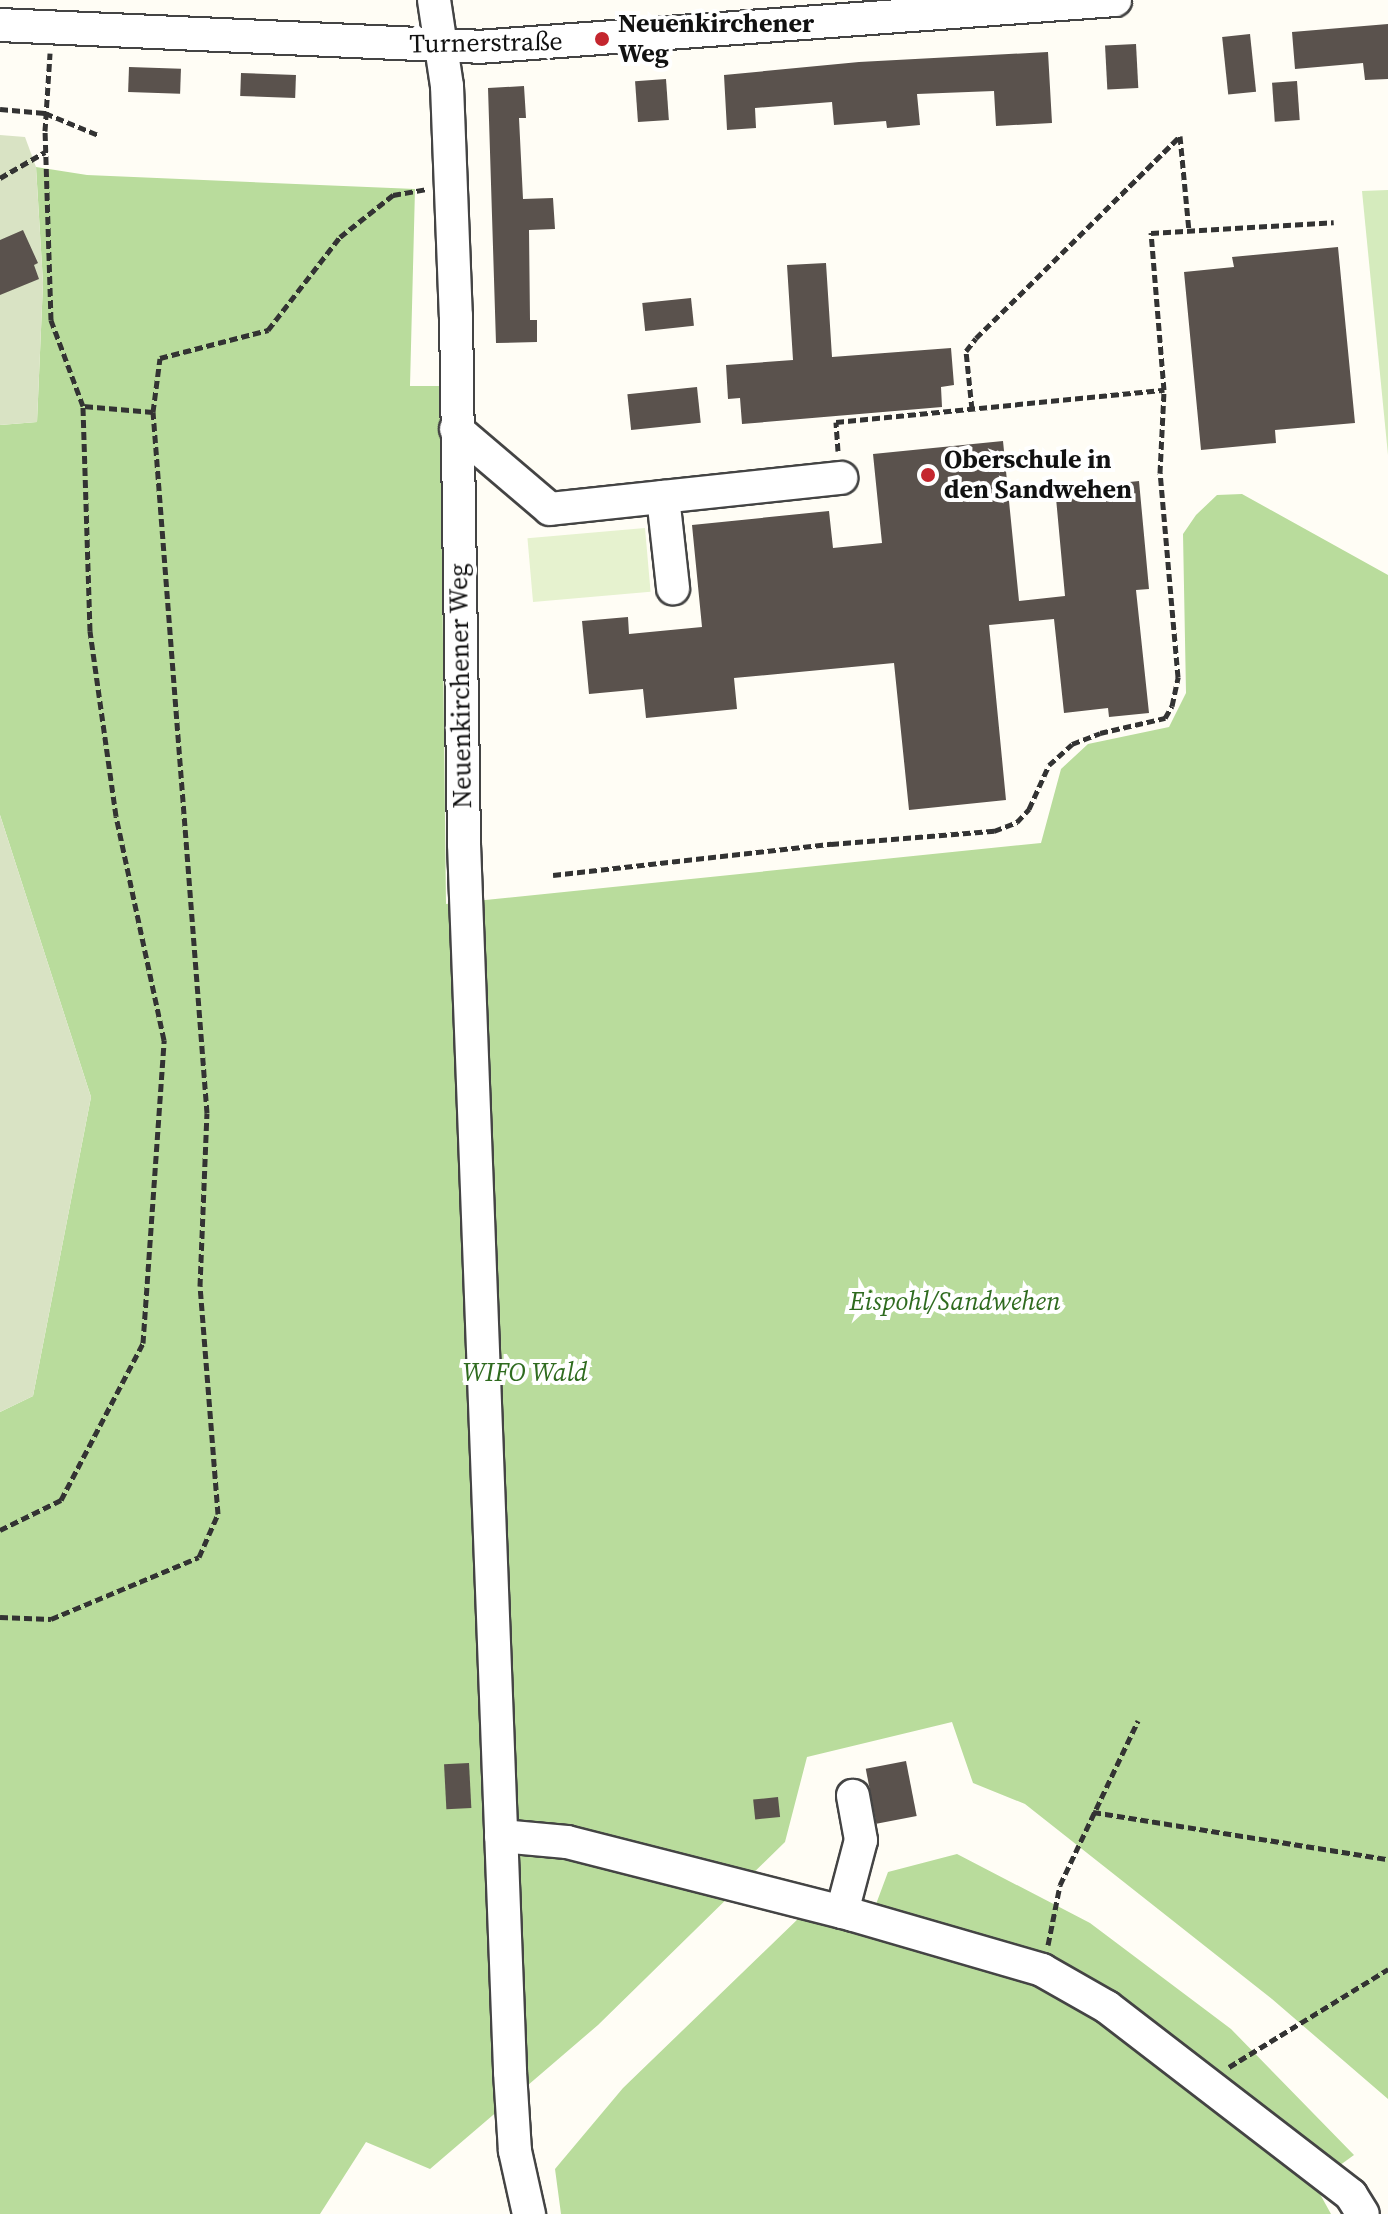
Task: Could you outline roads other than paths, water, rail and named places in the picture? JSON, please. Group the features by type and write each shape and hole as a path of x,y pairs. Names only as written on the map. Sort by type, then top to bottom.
{"street":[{"name":"Neuenkirchener Weg","path":"434,0 442,46 451,185 464,844 501,1836 515,2151 529,2214"},
{"name":"Turnerstraße","path":"0,25 442,46 602,39 1115,0"},
{"path":"456,429 550,509 841,478"},
{"path":"663,497 673,588"},
{"path":"842,1912 861,1840 853,1796"},
{"path":"501,1836 567,1842 842,1912 1042,1970 1107,2007 1351,2195 1363,2214"}],"place":[{"name":"Neuenkirchener Weg","path":"602,39"},
{"name":"Oberschule in den Sandwehen","path":"928,475"}],"park label":[{"name":"Eispohl/Sandwehen","path":"955,1302"},
{"name":"WIFO Wald","path":"525,1373"}]}
